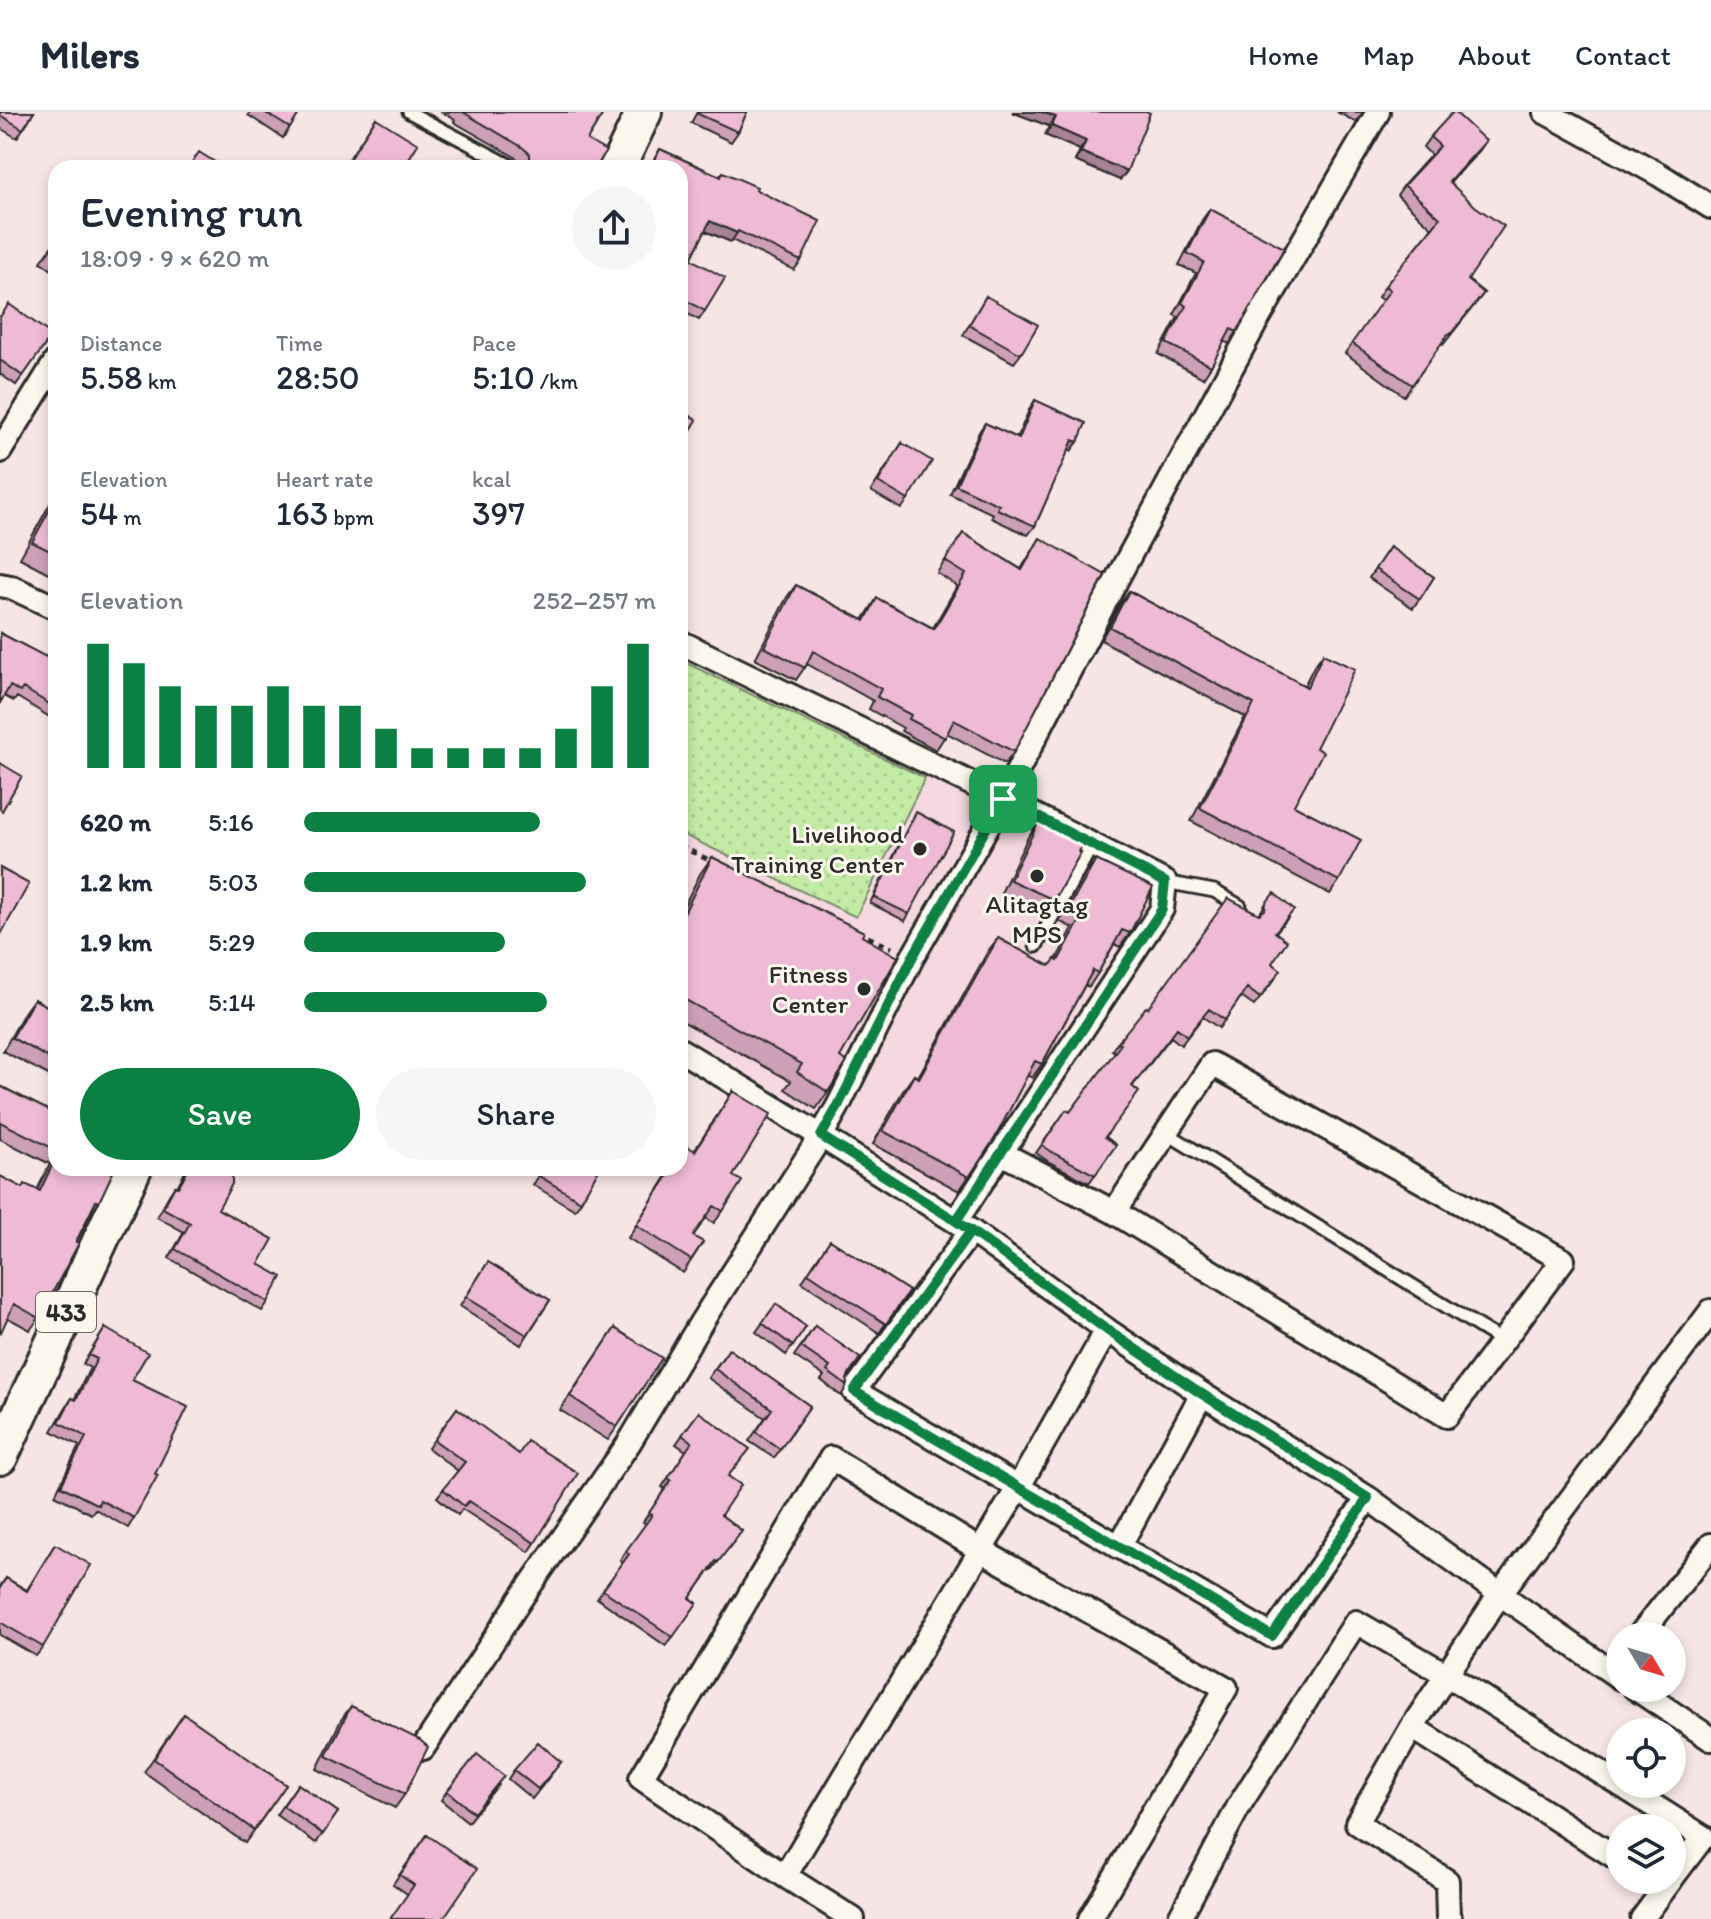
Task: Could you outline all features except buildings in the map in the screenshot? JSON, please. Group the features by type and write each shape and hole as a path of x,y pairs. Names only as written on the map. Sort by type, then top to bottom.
{"main road":[{"path":"620,160 640,114"},
{"name":"433","path":"0,1457 130,1176"}],"street":[{"path":"423,1748 522,1597 629,1443 702,1321 821,1136 912,958 1003,799 1118,577 1255,324 1378,112"},
{"path":"1545,112 1711,207"},
{"path":"0,451 48,374"},
{"path":"0,585 48,604"},
{"path":"688,646 1003,799 1165,882 1162,909 1001,1153 964,1226 854,1391 1272,1636 1368,1498"},
{"path":"688,1055 964,1226 1107,1330 1368,1498 1500,1594 1606,1663"},
{"path":"1001,1153 1114,1212 1447,1416 1563,1260 1212,1064 1114,1212"},
{"path":"1450,1919 1447,1881 1357,1823 1412,1727 1500,1594 1711,1311"},
{"path":"785,1876 1018,1488 1107,1330"},
{"path":"1119,1547 1202,1394"},
{"path":"853,1919 641,1778 831,1458 980,1550 1226,1688 1090,1919"},
{"path":"1650,1622 1711,1545"},
{"path":"1179,1919 1240,1804 1356,1622 1447,1675 1667,1814"},
{"path":"1656,1702 1711,1739"},
{"path":"1412,1727 1606,1851"},
{"path":"1686,1826 1703,1837 1686,1857"},
{"path":"1642,1919 1657,1894"}],"lane":[{"path":"409,112 500,160"},
{"path":"1036,946 1092,846"},
{"path":"1165,882 1214,891 1252,914"},
{"path":"1165,1132 1502,1341"}],"path":[{"path":"688,850 721,866"},
{"path":"844,925 912,958"}],"shaded area":[{"path":"688,664 1143,881 1152,900 960,1204 688,1038"}],"green space":[{"path":"688,664 925,778 856,917 688,837"}],"place":[{"name":"Livelihood Training Center","path":"920,849"},
{"name":"Alitagtag MPS","path":"1037,876"},
{"name":"Fitness Center","path":"864,989"}],"route":[{"path":"1003,799 912,958 821,1136 971,1231 1107,1330 1202,1394 1368,1498 1272,1636 854,1391 971,1231 956,1221 1162,909 1165,882 1003,799"}]}
